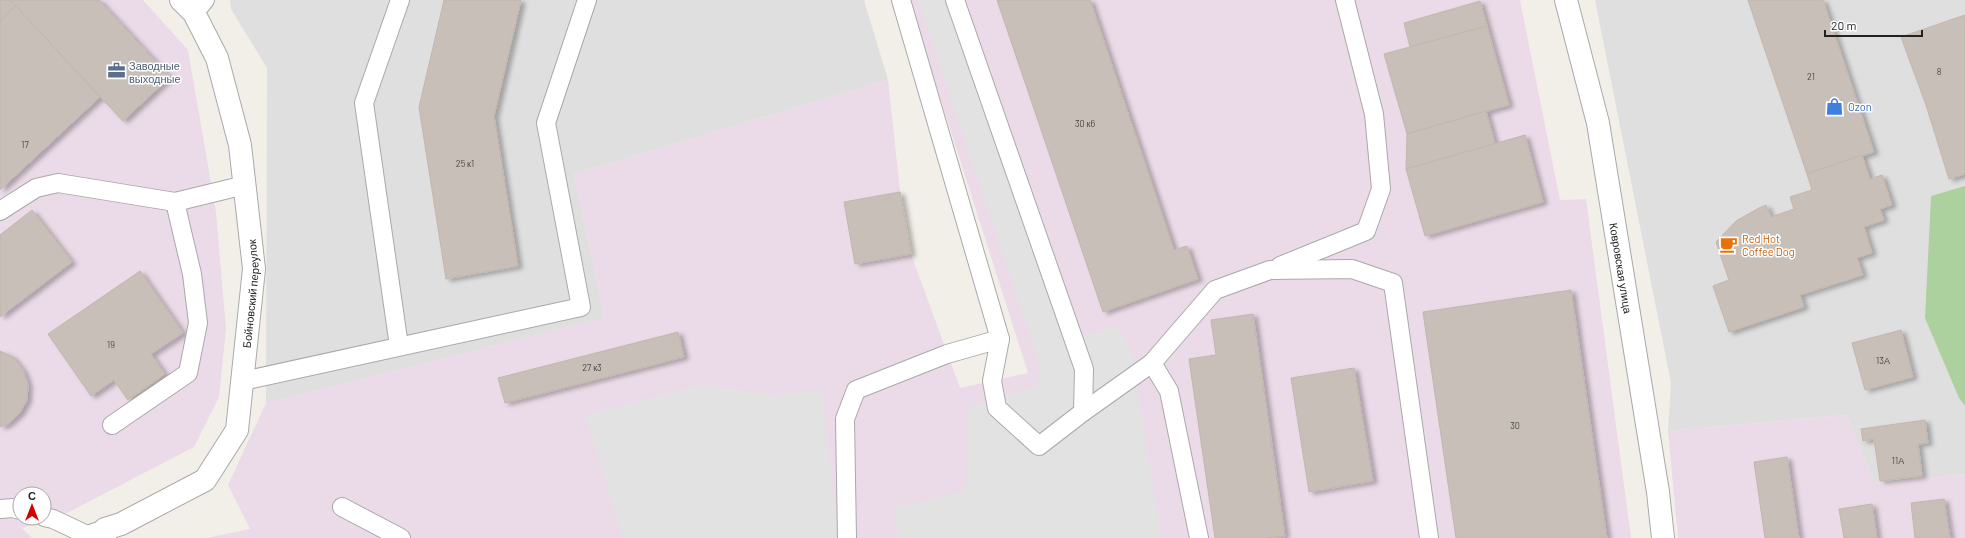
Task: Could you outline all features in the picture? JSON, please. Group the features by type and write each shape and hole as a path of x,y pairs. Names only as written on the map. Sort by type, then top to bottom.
{"street":[{"name":"Ковровская улица","path":"1566,0 1598,123 1658,492 1663,538"},
{"name":"Бойновский переулок","path":"106,534 121,524 205,480 237,430 254,268 240,145 217,58 193,4"}],"lane":[{"path":"399,346 364,103 400,0"},
{"path":"243,381 581,307 546,123 587,0"},
{"path":"901,0 1000,339 992,381 997,408 1039,446 1083,412 1152,363 1215,290 1270,270 1366,231 1381,189 1374,114 1345,0"},
{"path":"955,0 1084,369 1083,412"},
{"path":"0,211 36,188 58,183 175,202 245,184"},
{"path":"112,425 188,372 198,324 192,274 175,202"},
{"path":"1270,270 1352,269 1392,283 1429,538"},
{"path":"847,538 845,419 856,390 947,354 1000,339"},
{"path":"1152,363 1170,391 1199,538"},
{"path":"342,507 401,538"},
{"path":"0,509 12,508"},
{"path":"52,519 88,535 106,534"}],"shaded area":[{"path":"0,0 143,0 188,50 216,212 226,329 219,397 194,447 67,513 52,518 52,486 12,486 12,526 28,526 22,528 32,538 0,538"},
{"path":"230,0 864,0 888,80 574,174 605,318 266,403 267,68 231,9"},
{"path":"909,0 1520,0 1560,200 1586,199 1631,538 206,538 250,529 228,485 266,403 605,318 574,174 888,80 900,191 911,254 960,388 1028,373"},
{"path":"918,0 948,0 1068,340 1118,326 1132,354 1161,538 898,538 893,508 966,490 969,407 1036,387 1042,370"},
{"path":"1595,0 1965,0 1965,474 1875,483 1846,415 1668,431 1671,383"},
{"path":"699,385 727,387 770,395 822,390 838,538 623,538 585,415"},
{"path":"1846,415 1875,483 1965,474 1965,538 1678,538 1668,431"}],"green space":[{"path":"1965,186 1965,406 1959,398 1925,318 1931,196"}],"building":[{"path":"0,0 10,0 16,6 0,21"},
{"path":"10,0 99,0 170,77 123,121"},
{"path":"444,0 521,0 494,116 518,266 446,279 419,107"},
{"path":"997,0 1090,0 1174,250 1187,246 1198,279 1103,312"},
{"path":"1748,0 1823,0 1874,152 1807,174"},
{"path":"1480,1 1487,26 1410,47 1404,23"},
{"path":"16,6 100,97 0,190 0,21"},
{"path":"1965,15 1965,174 1949,179 1926,105 1901,37"},
{"path":"1487,26 1509,105 1407,134 1384,54"},
{"path":"1486,111 1495,144 1406,169 1407,134"},
{"path":"1525,135 1543,202 1425,236 1406,169"},
{"path":"1862,155 1870,179 1882,175 1892,205 1880,209 1884,220 1864,227 1872,253 1857,258 1863,275 1800,295 1804,307 1729,332 1713,286 1729,280 1716,242 1736,221 1766,205 1771,217 1794,209 1790,197 1812,190 1807,174"},
{"path":"900,192 911,254 855,264 844,202"},
{"path":"32,210 72,262 0,317 0,235"},
{"path":"140,271 183,333 151,354 165,374 128,400 114,380 91,396 48,334"},
{"path":"1571,290 1607,538 1456,538 1423,312"},
{"path":"1253,314 1285,536 1269,538 1215,538 1189,359 1216,355 1211,320"},
{"path":"1901,330 1913,377 1865,390 1852,343"},
{"path":"678,332 684,357 505,403 498,378"},
{"path":"0,351 13,357 23,370 28,384 27,400 20,413 8,424 0,427"},
{"path":"1354,368 1373,481 1309,492 1291,378"},
{"path":"1925,420 1928,443 1918,444 1922,476 1880,481 1874,439 1863,441 1861,429"},
{"path":"1787,457 1799,538 1765,538 1754,462"},
{"path":"1944,499 1950,538 1915,538 1911,503"},
{"path":"1872,504 1877,538 1844,538 1839,509"}],"place":[{"name":"Заводные выходные","path":"116,71"},
{"name":"Ozon","path":"1835,106"},
{"name":"Red Hot Coffee Dog","path":"1729,244"}]}
